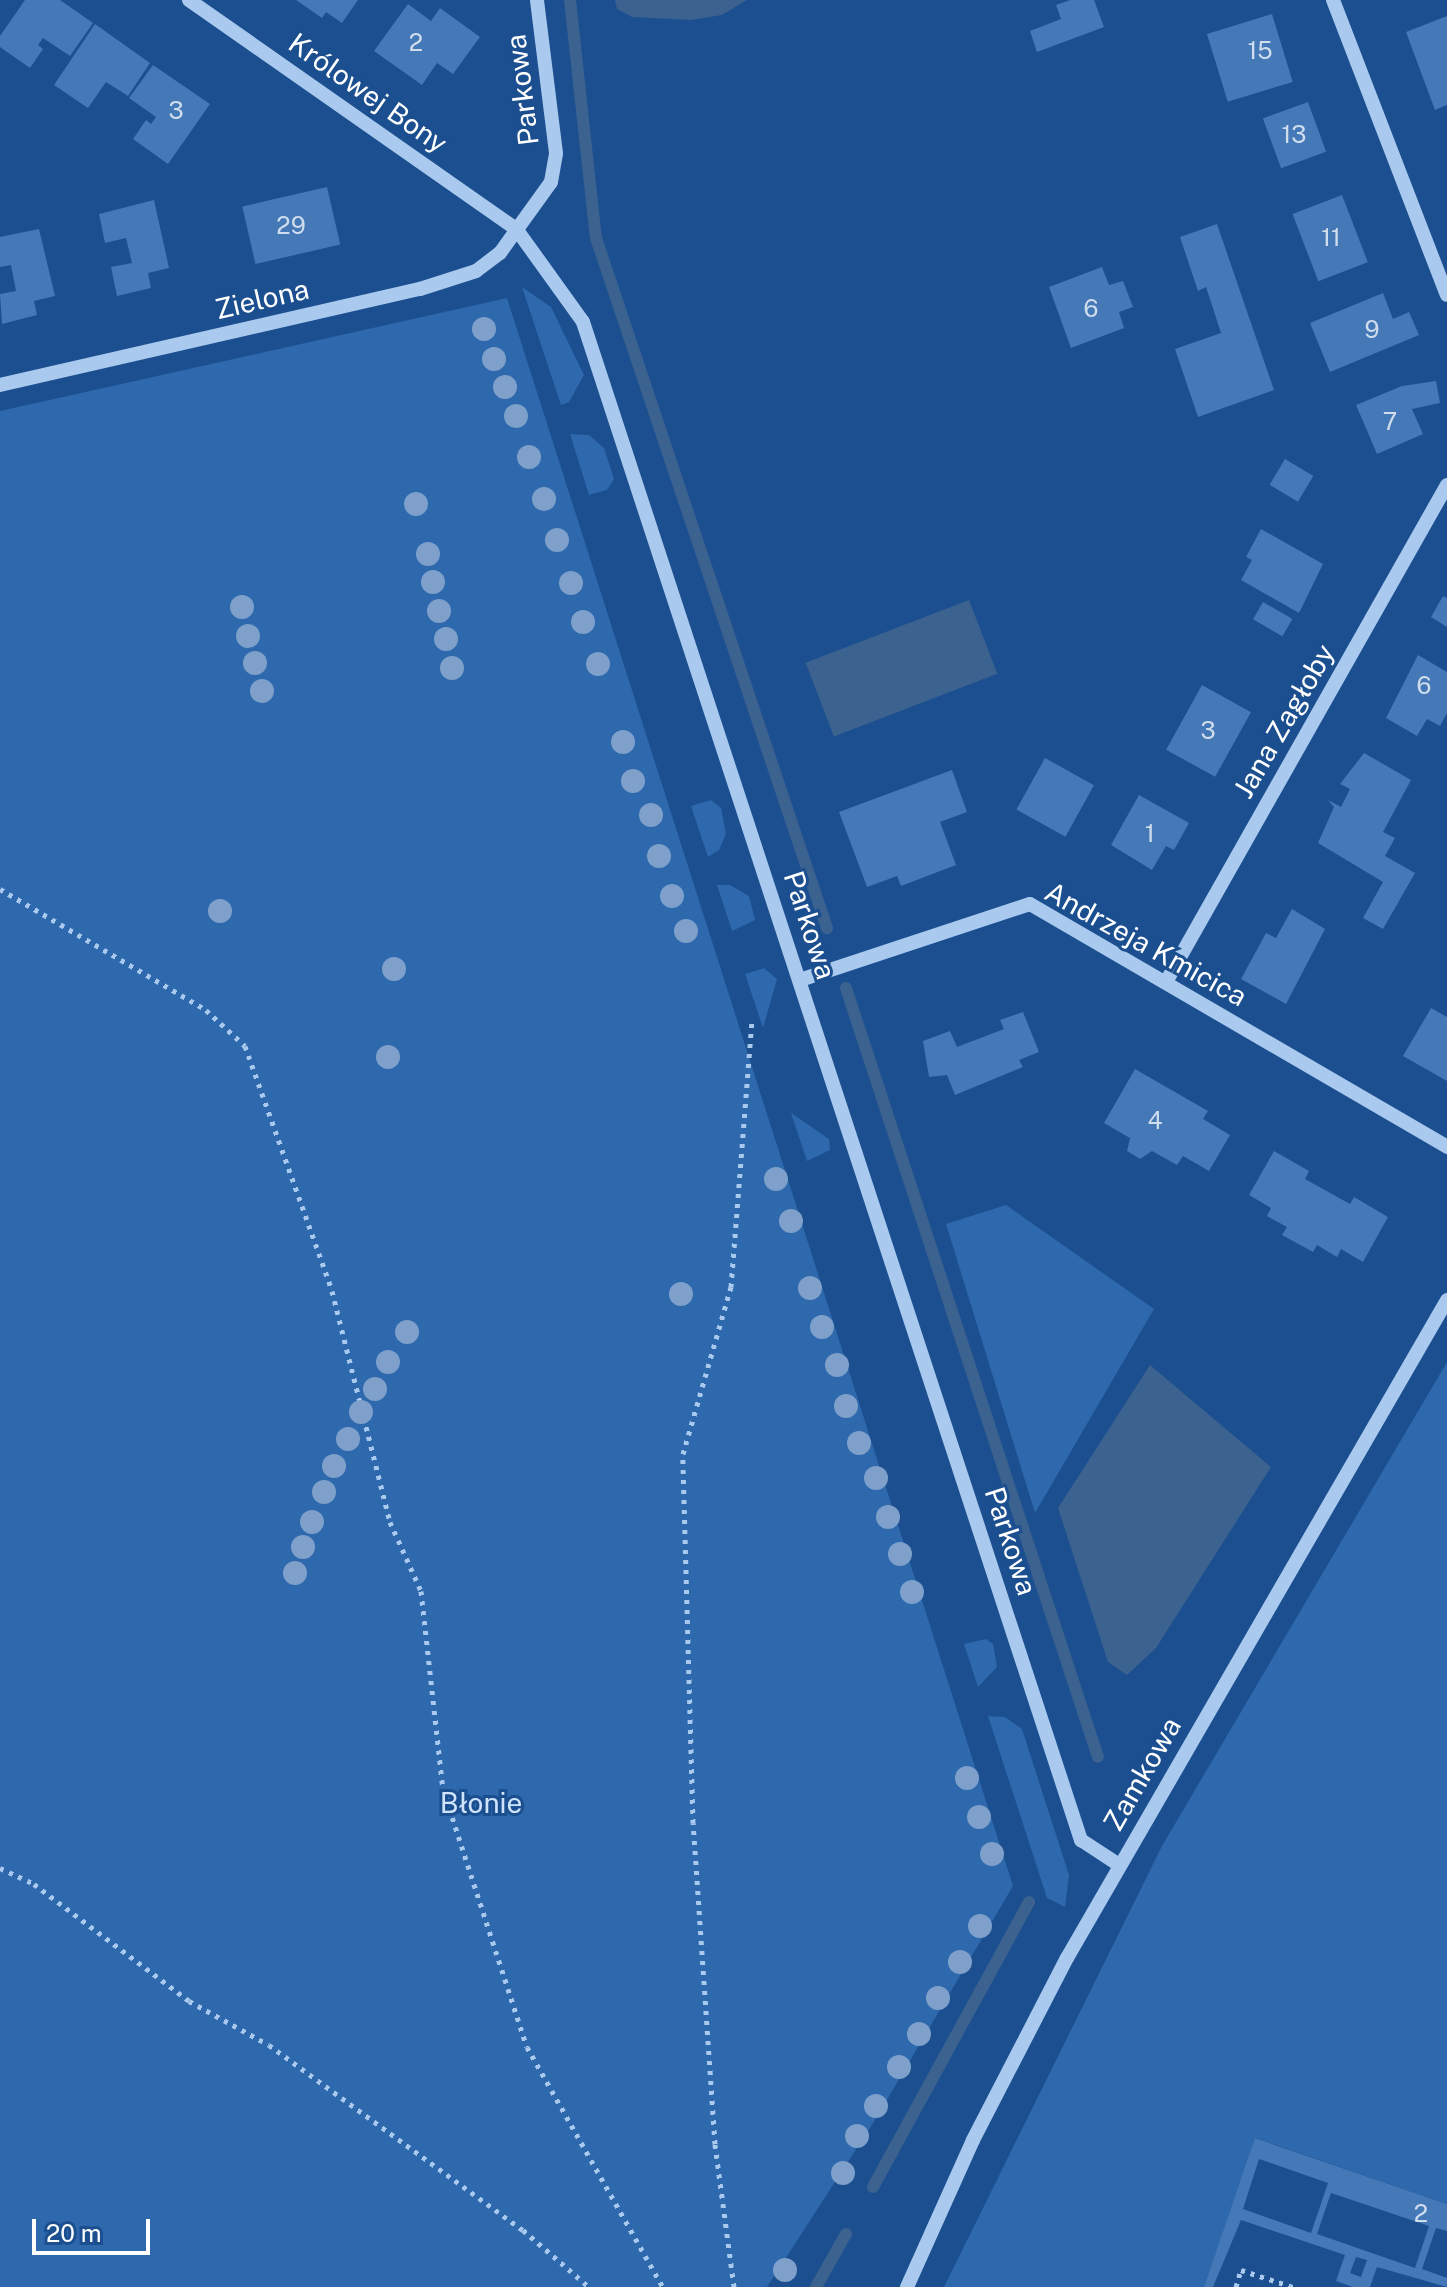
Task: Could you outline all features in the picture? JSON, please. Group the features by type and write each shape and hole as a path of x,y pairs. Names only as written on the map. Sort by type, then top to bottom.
{"street":[{"name":"Królowej Bony","path":"189,0 517,230"},
{"name":"Parkowa","path":"537,0 556,153 551,182 517,230 583,322 1081,1840 1119,1865"},
{"path":"1333,0 1447,295"},
{"name":"Zielona","path":"0,385 420,289 476,271 500,253 517,230"},
{"name":"Jana Zagłoby","path":"1166,982 1447,485"},
{"name":"Andrzeja Kmicica","path":"800,980 1030,904 1447,1147"},
{"name":"Zamkowa","path":"907,2287 973,2140 1119,1865 1447,1300"}],"path":[{"path":"0,889 206,1010 245,1046 332,1291 390,1522 421,1591 443,1789 527,2047 663,2287"},
{"path":"734,2287 715,2144 693,1823 683,1454 731,1287 752,1020"},
{"path":"0,1868 34,1884 189,2001 269,2045 523,2230 589,2287"},
{"path":"1236,2287 1241,2270 1293,2287"}],"green space":[{"path":"522,287 551,307 584,375 569,402 561,405"},
{"name":"Błonie","path":"507,298 1013,1886 875,2120 767,2287 0,2287 0,411"},
{"path":"570,434 589,435 604,448 614,479 607,490 589,495"},
{"path":"711,800 721,808 726,834 719,850 708,857 691,806"},
{"path":"717,885 730,885 749,896 755,920 732,931"},
{"path":"764,968 777,979 763,1028 745,974"},
{"path":"791,1113 829,1139 830,1150 807,1161"},
{"path":"1006,1205 1154,1309 1035,1513 946,1224"},
{"path":"1447,1362 1447,2204 1256,2138 1204,2287 944,2287 1162,1846"},
{"path":"986,1639 993,1644 997,1667 978,1687 964,1644"},
{"path":"988,1716 1005,1717 1022,1729 1069,1875 1065,1907 1047,1898"}],"shaded area":[{"path":"615,0 747,0 722,15 691,20 632,17 617,9"},
{"path":"969,600 997,674 834,736 806,663"},
{"path":"1150,1365 1271,1467 1156,1648 1127,1675 1108,1662 1058,1508"}],"building":[{"path":"25,0 60,0 93,23 70,56 43,38 38,45 43,49 30,68 0,47 0,36"},
{"path":"296,0 358,0 342,23 326,12 322,18"},
{"path":"1070,0 1094,0 1104,27 1037,52 1030,31 1061,19 1056,5"},
{"path":"408,4 431,21 440,8 480,37 453,74 437,63 422,85 374,51"},
{"path":"1272,14 1293,82 1228,102 1207,34"},
{"path":"1447,16 1447,105 1435,110 1406,32"},
{"path":"95,24 150,63 128,96 106,82 88,108 54,85"},
{"path":"153,65 210,104 168,164 133,139 146,120 151,124 156,117 129,98"},
{"path":"1308,102 1326,152 1281,168 1263,118"},
{"path":"327,187 340,244 256,264 242,207"},
{"path":"1342,195 1368,262 1318,281 1293,214"},
{"path":"154,200 169,268 148,273 151,288 117,296 111,267 132,263 126,238 105,243 99,214"},
{"path":"1217,224 1274,390 1198,417 1175,349 1221,333 1206,287 1198,291 1180,237"},
{"path":"39,229 55,296 34,301 37,315 2,324 0,294 16,291 11,265 0,267 0,237"},
{"path":"1102,267 1109,285 1123,281 1133,307 1119,312 1124,328 1071,348 1049,287"},
{"path":"1383,293 1393,319 1409,312 1419,335 1330,372 1310,323"},
{"path":"1436,381 1440,403 1412,409 1423,434 1377,454 1356,405 1402,386"},
{"path":"1285,459 1313,476 1298,502 1270,485"},
{"path":"1261,529 1323,564 1299,613 1241,580 1252,560 1246,557"},
{"path":"1443,596 1447,598 1447,627 1431,617"},
{"path":"1263,602 1292,619 1282,636 1253,619"},
{"path":"1418,655 1447,672 1447,713 1440,726 1427,719 1417,736 1386,718"},
{"path":"1202,685 1251,712 1215,777 1166,750"},
{"path":"1364,753 1411,780 1383,832 1395,838 1385,856 1415,873 1383,929 1363,918 1383,882 1318,843 1334,807 1328,800 1341,807 1350,789 1340,784"},
{"path":"1045,758 1094,785 1065,837 1016,810"},
{"path":"952,770 967,812 940,822 956,865 901,886 897,876 867,887 839,812"},
{"path":"1139,795 1189,823 1174,850 1166,846 1152,870 1111,845"},
{"path":"1292,909 1325,929 1286,1004 1241,979 1266,933 1276,938"},
{"path":"1431,1008 1447,1017 1447,1081 1403,1056"},
{"path":"1023,1012 1039,1052 1019,1060 1023,1067 955,1095 947,1075 929,1077 923,1041 950,1031 957,1047 1004,1029 1000,1020"},
{"path":"1135,1069 1208,1111 1203,1119 1230,1135 1209,1171 1183,1156 1177,1165 1152,1151 1140,1159 1127,1151 1130,1138 1104,1123"},
{"path":"1274,1151 1309,1171 1305,1179 1350,1204 1354,1197 1388,1217 1363,1262 1341,1249 1337,1257 1317,1245 1313,1252 1282,1235 1287,1227 1267,1216 1271,1208 1249,1195"},
{"path":"1255,2138 1447,2204 1447,2231 1436,2228 1422,2269 1447,2278 1447,2287 1377,2267 1370,2287 1353,2287 1336,2281 1345,2255 1241,2220 1213,2287 1204,2287","holes":["1259,2159 1328,2183 1311,2233 1243,2209","1331,2193 1429,2226 1415,2268 1317,2234","1356,2257 1367,2260 1361,2277 1350,2273"]}],"waterway":[{"path":"570,0 596,238 827,928"},
{"path":"846,988 1098,1757"},
{"path":"873,2187 1029,1902"},
{"path":"816,2287 846,2234"}]}
